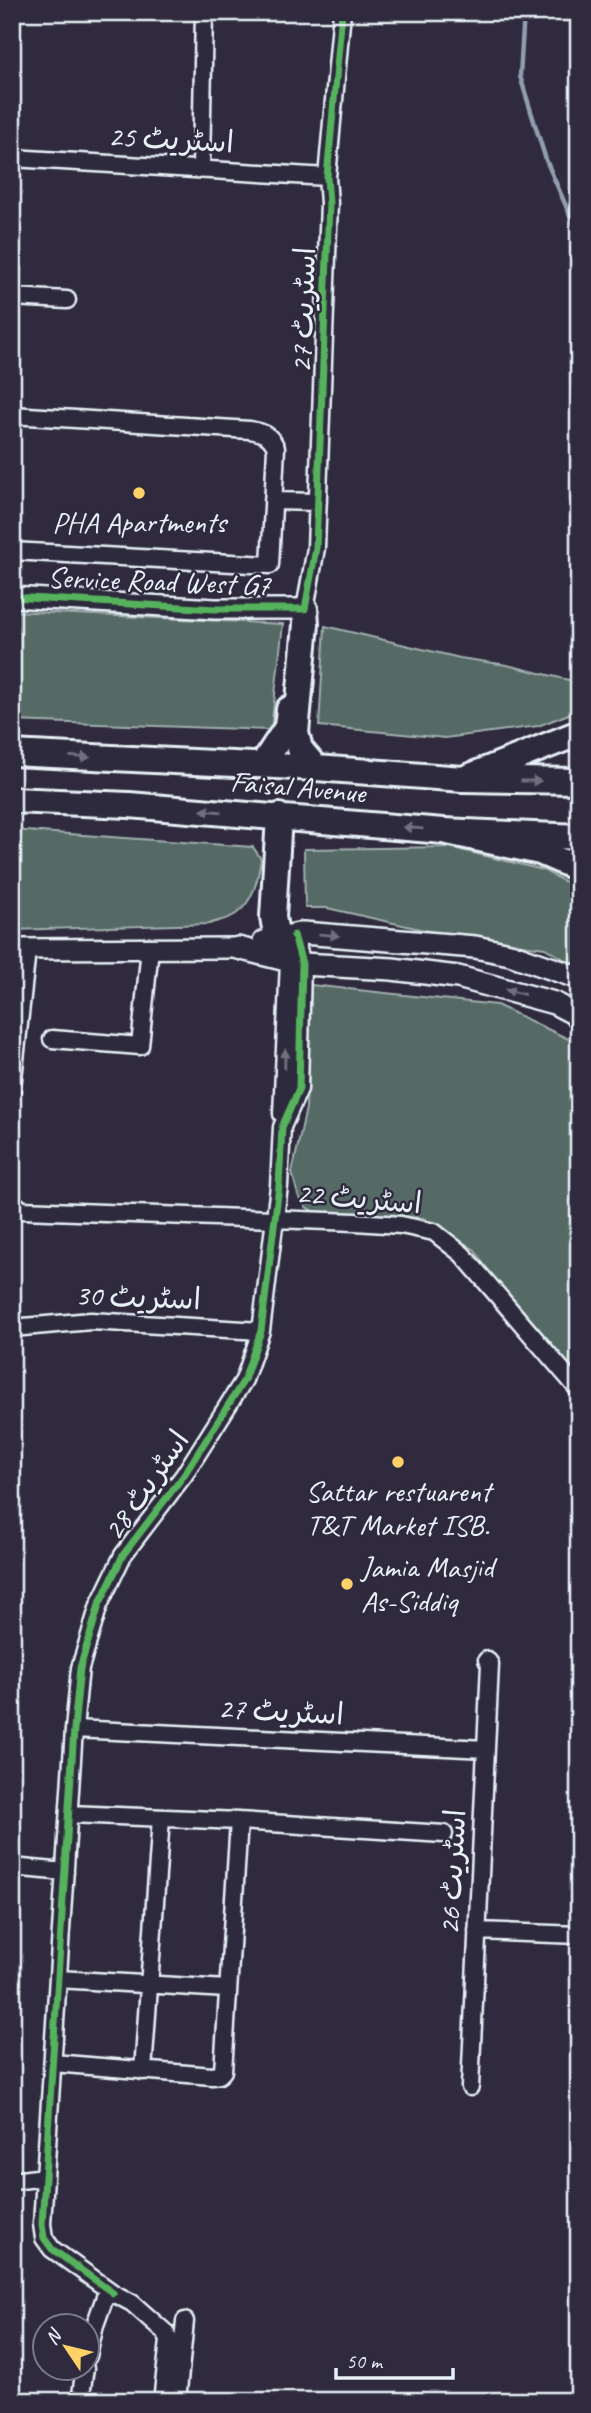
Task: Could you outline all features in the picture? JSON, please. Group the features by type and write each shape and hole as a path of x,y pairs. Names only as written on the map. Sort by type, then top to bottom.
{"main road":[{"path":"262,765 287,727 298,626 304,609"},
{"path":"304,609 306,624 296,733 300,750 316,768"},
{"path":"463,779 579,733"},
{"name":"Faisal Avenue","path":"12,753 316,768 463,779 574,780"},
{"name":"Faisal Avenue","path":"12,800 279,816 443,831 579,837"},
{"path":"279,816 273,917 287,937"},
{"path":"443,831 540,852 579,869"},
{"path":"238,948 303,933 475,947 510,954 579,978"},
{"path":"392,969 394,940"},
{"path":"238,948 296,963 392,969 458,977 554,1003 579,1016"}],"street":[{"path":"201,168 204,12"},
{"name":"اسٹریٹ 27","path":"304,609 316,548 329,203 327,177 342,12"},
{"name":"اسٹریٹ 25","path":"12,158 327,177"},
{"path":"12,297 67,300"},
{"path":"12,415 265,433 276,448 270,565 12,551"},
{"path":"273,501 318,502"},
{"name":"Service Road West G7","path":"12,597 215,608 304,609"},
{"path":"287,937 296,963"},
{"path":"52,1039 140,1046 150,948"},
{"path":"12,1088 20,949 238,948"},
{"name":"اسٹریٹ 28","path":"113,2293 52,2249 44,2238 42,2224 80,1668 99,1605 123,1555 184,1475 244,1380 261,1331 279,1186 282,1127 299,1088 296,963"},
{"name":"اسٹریٹ 22","path":"12,1202 22,1210 401,1225 434,1233 462,1254 579,1391"},
{"name":"اسٹریٹ 30","path":"12,1328 91,1321 261,1331"},
{"name":"اسٹریٹ 26","path":"470,2087 490,1664 487,1660"},
{"name":"اسٹریٹ 27","path":"74,1729 486,1749"},
{"path":"69,1814 444,1834"},
{"path":"143,2071 161,1818"},
{"path":"52,2063 212,2076 223,2071 239,1821"},
{"path":"12,1867 65,1872"},
{"path":"477,1931 579,1936"},
{"path":"58,1979 227,1989"},
{"path":"12,2181 45,2177"},
{"path":"99,2312 105,2297 113,2293 132,2303 166,2333 170,2346 162,2401"},
{"path":"177,2401 186,2321"},
{"path":"80,2401 83,2382"}],"green space":[{"path":"12,611 283,624 271,730 12,721"},
{"path":"325,626 577,682 579,710 538,726 445,738 319,726"},
{"path":"12,830 253,847 261,859 257,882 247,903 233,916 209,924 12,930"},
{"path":"449,847 543,870 579,889 579,968 545,948 451,936 327,908 305,908 304,849"},
{"path":"311,985 497,1005 579,1044 579,1388 515,1316 475,1250 423,1218 315,1212 306,1207 298,1195 292,1173 306,1108"}],"waterway":[{"path":"524,12 520,76 546,160 579,236"}],"cycle path":[{"path":"12,597 215,609 305,609 316,548 329,203 327,177 342,12"},
{"path":"113,2293 52,2249 44,2238 42,2224 80,1668 99,1605 123,1555 184,1475 244,1380 261,1331 279,1186 282,1127 299,1089 302,964 294,935"}],"place":[{"name":"PHA Apartments","path":"139,493"},
{"name":"Sattar restuarent T&T Market ISB.","path":"398,1462"},
{"name":"Jamia Masjid As-Siddiq","path":"347,1584"}]}
